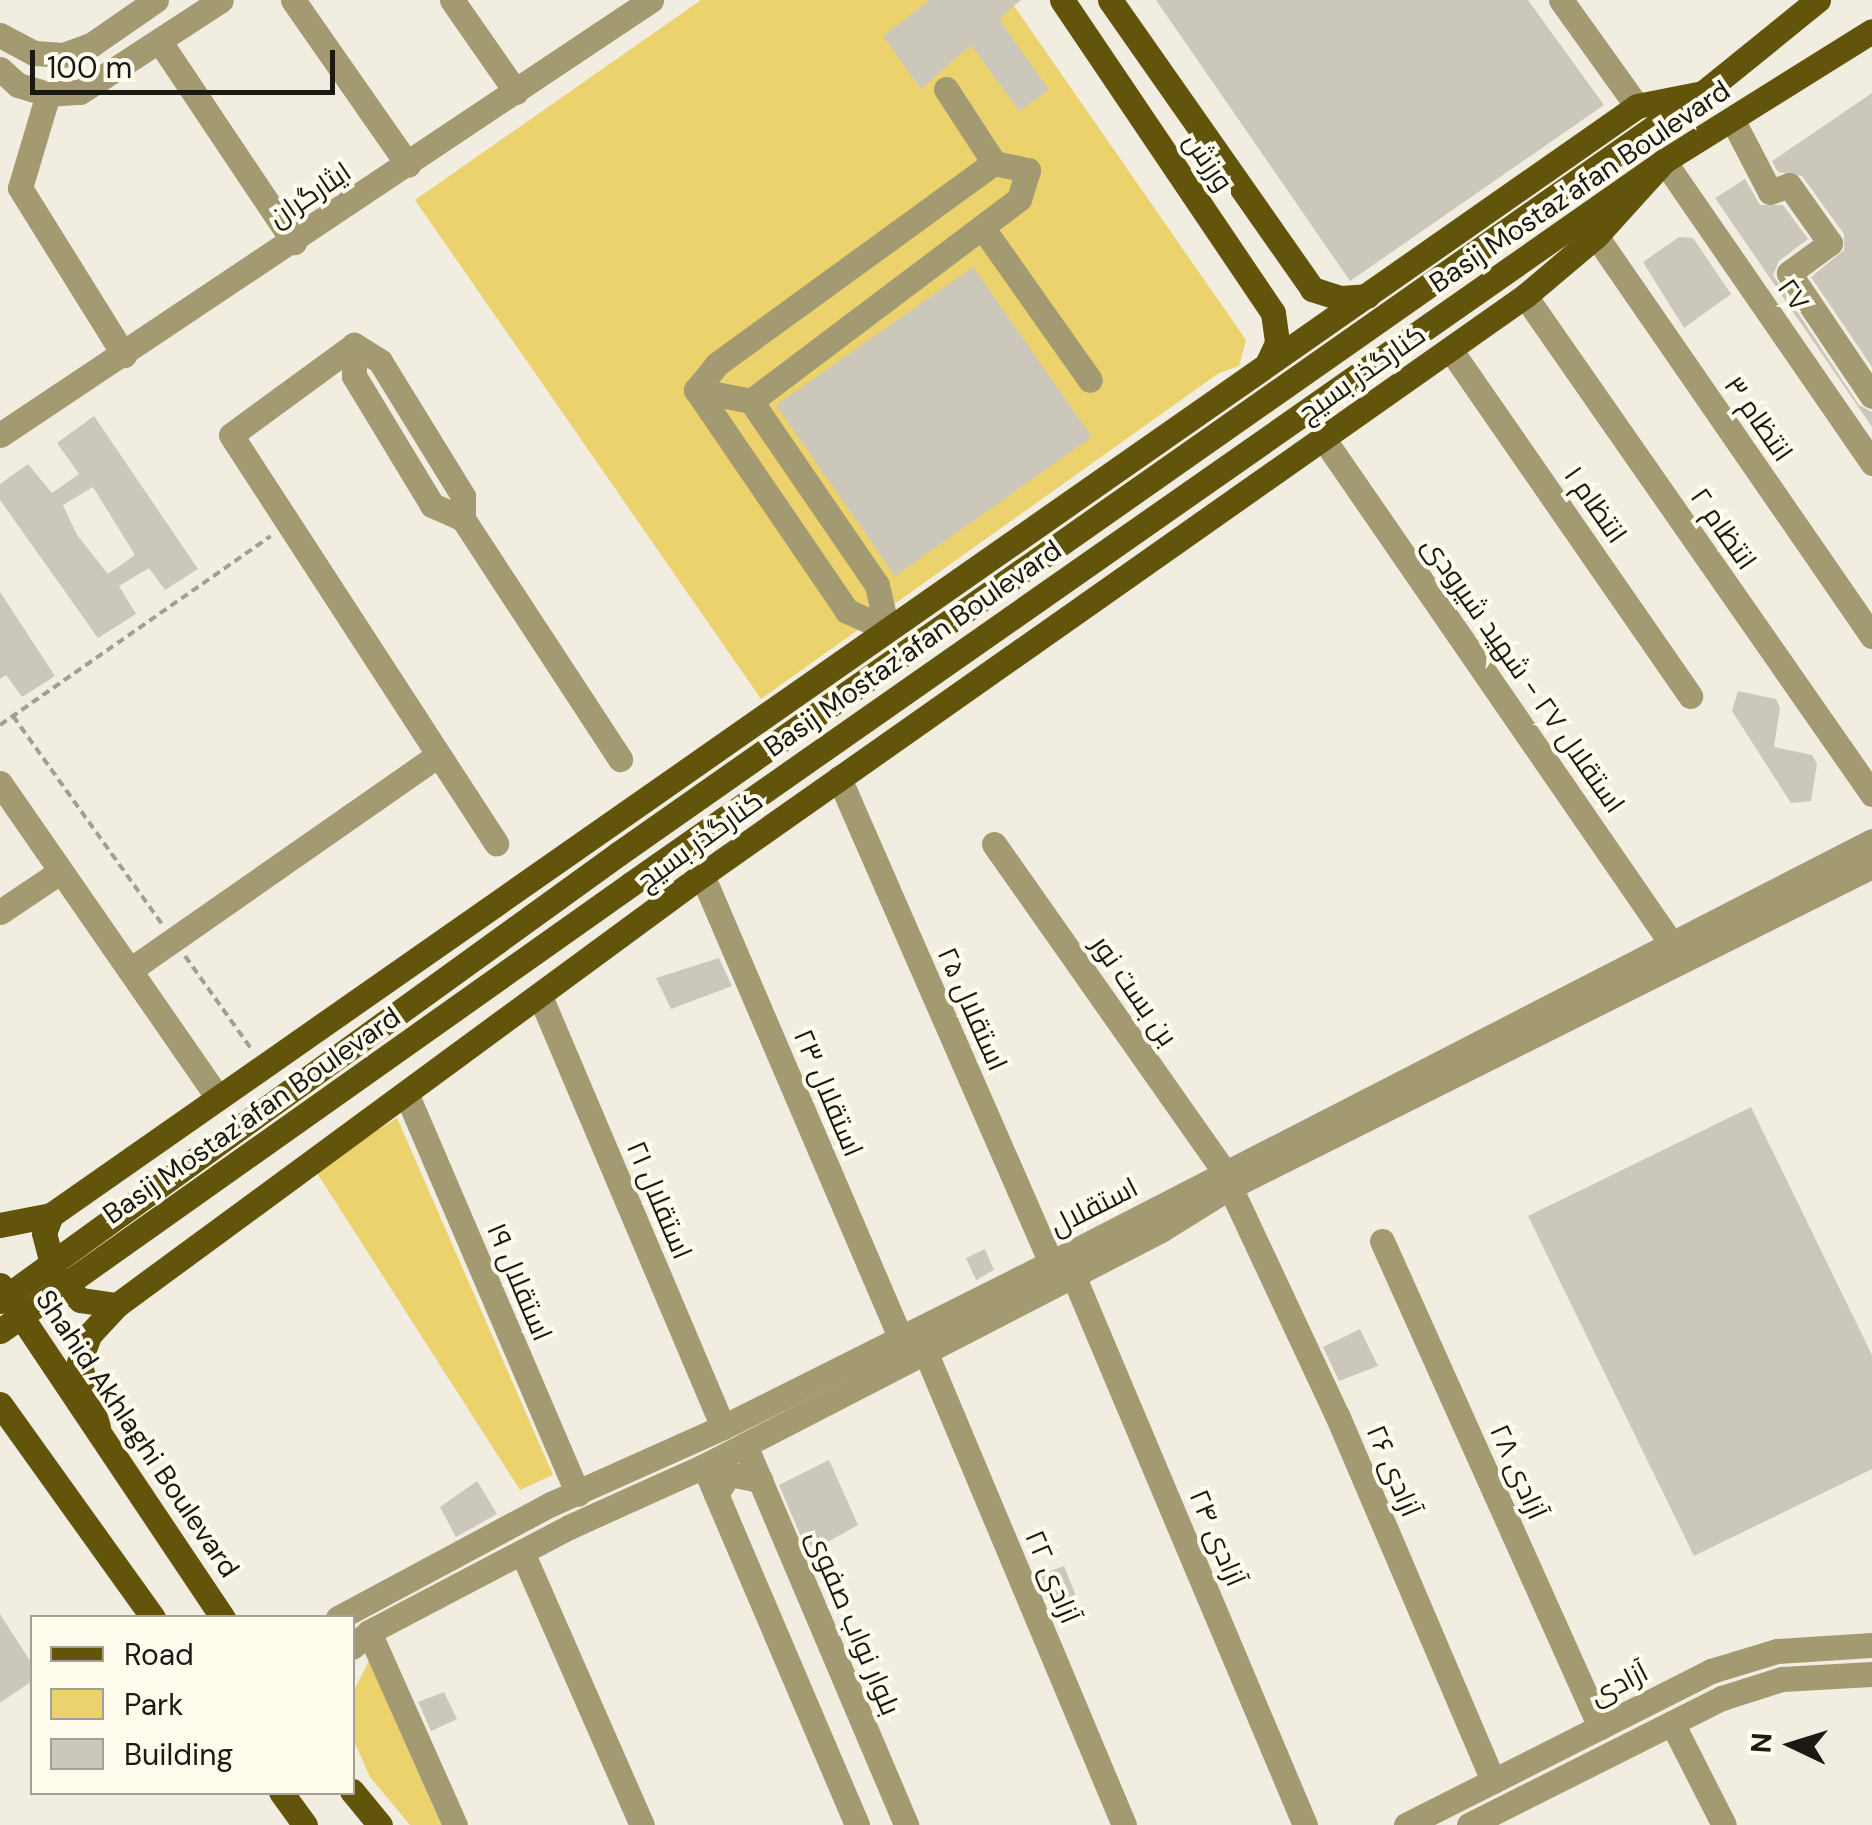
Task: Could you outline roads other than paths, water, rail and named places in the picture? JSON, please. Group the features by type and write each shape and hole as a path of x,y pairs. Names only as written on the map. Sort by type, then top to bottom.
{"main road":[{"name":"ورزش","path":"1062,0 1273,313 1277,343 1267,364"},
{"name":"ورزش","path":"1110,0 1312,289 1340,298 1367,296"},
{"name":"Basij Mostaz'afan Boulevard","path":"0,1300 618,854 1703,93 1815,1"},
{"name":"Basij Mostaz'afan Boulevard","path":"0,1331 952,657 1664,161 1867,36"},
{"path":"0,1225 51,1214 1637,106 1703,93"},
{"name":"کنارگذر بسیج","path":"98,1427 79,1363 90,1336 117,1305 702,875 1525,296 1596,236 1664,161"},
{"path":"1233,387 1248,412"},
{"path":"952,657 971,684"},
{"path":"51,1214 44,1234 56,1275 80,1300 117,1305"},
{"name":"Shahid Akhlaghi Boulevard","path":"0,1284 221,1615"},
{"path":"0,1404 151,1615"},
{"path":"0,1444 33,1454"},
{"path":"283,1795 305,1825"},
{"path":"355,1795 380,1825"}],"street":[{"path":"0,35 34,53 64,54 91,45 156,0"},
{"path":"0,69 18,84 48,94 80,92 221,0"},
{"path":"294,0 408,164"},
{"path":"452,0 516,92"},
{"name":"ایثارگران","path":"0,435 516,92 616,10 651,0"},
{"path":"1561,0 1637,106"},
{"path":"160,42 294,242"},
{"path":"751,400 1019,200 1028,170 994,163 946,89"},
{"path":"48,94 20,188 124,355"},
{"path":"1732,119 1770,192 1789,185 1830,243 1789,273 1872,396"},
{"name":"۲۷","path":"1664,161 1872,463"},
{"path":"696,390 717,364 994,163"},
{"path":"982,227 1090,380"},
{"name":"انتظام ۳","path":"1596,236 1872,636"},
{"name":"انتظام ۲","path":"1525,296 1872,794"},
{"path":"496,843 231,435 354,345 380,361 464,496 463,519 620,758"},
{"name":"انتظام ۱","path":"1450,349 1690,696"},
{"path":"696,390 751,400 876,585 887,630"},
{"path":"696,390 847,611 887,630"},
{"name":"استقلال ۲۷ - شهید شیرودی","path":"1323,438 1673,946"},
{"path":"130,970 437,756"},
{"name":"استقلال ۲۵","path":"838,778 1062,1269"},
{"path":"0,784 218,1098"},
{"name":"استقلال","path":"1469,1060 1872,841"},
{"name":"بن بست نور","path":"994,844 1228,1180"},
{"name":"استقلال","path":"344,1615 578,1494 724,1427 925,1351 1062,1269 1228,1180 1872,866"},
{"path":"0,912 61,871"},
{"name":"استقلال ۲۳","path":"702,875 899,1334"},
{"name":"استقلال ۲۱","path":"540,996 724,1427"},
{"name":"استقلال ۱۹","path":"406,1094 578,1494"},
{"name":"استقلال","path":"361,1640 522,1552 744,1445 899,1334 1062,1269 1164,1236 1228,1180"},
{"name":"آزادی ۲۶","path":"1228,1180 1459,1723 1493,1781"},
{"name":"آزادی ۲۸","path":"1382,1240 1600,1728"},
{"name":"آزادی ۲۴","path":"1062,1269 1305,1825"},
{"name":"آزادی ۲۲","path":"925,1351 1124,1825"},
{"name":"بلوار نواب صفوی","path":"744,1445 906,1825"},
{"path":"704,1466 857,1825"},
{"path":"716,1494 728,1474 760,1480"},
{"path":"522,1552 642,1825"},
{"path":"361,1640 455,1825"},
{"name":"آزادی","path":"1406,1825 1711,1672 1777,1650 1872,1645"},
{"path":"1469,1825 1500,1818 1672,1723 1782,1679 1872,1674"},
{"path":"1672,1723 1724,1825"}]}
